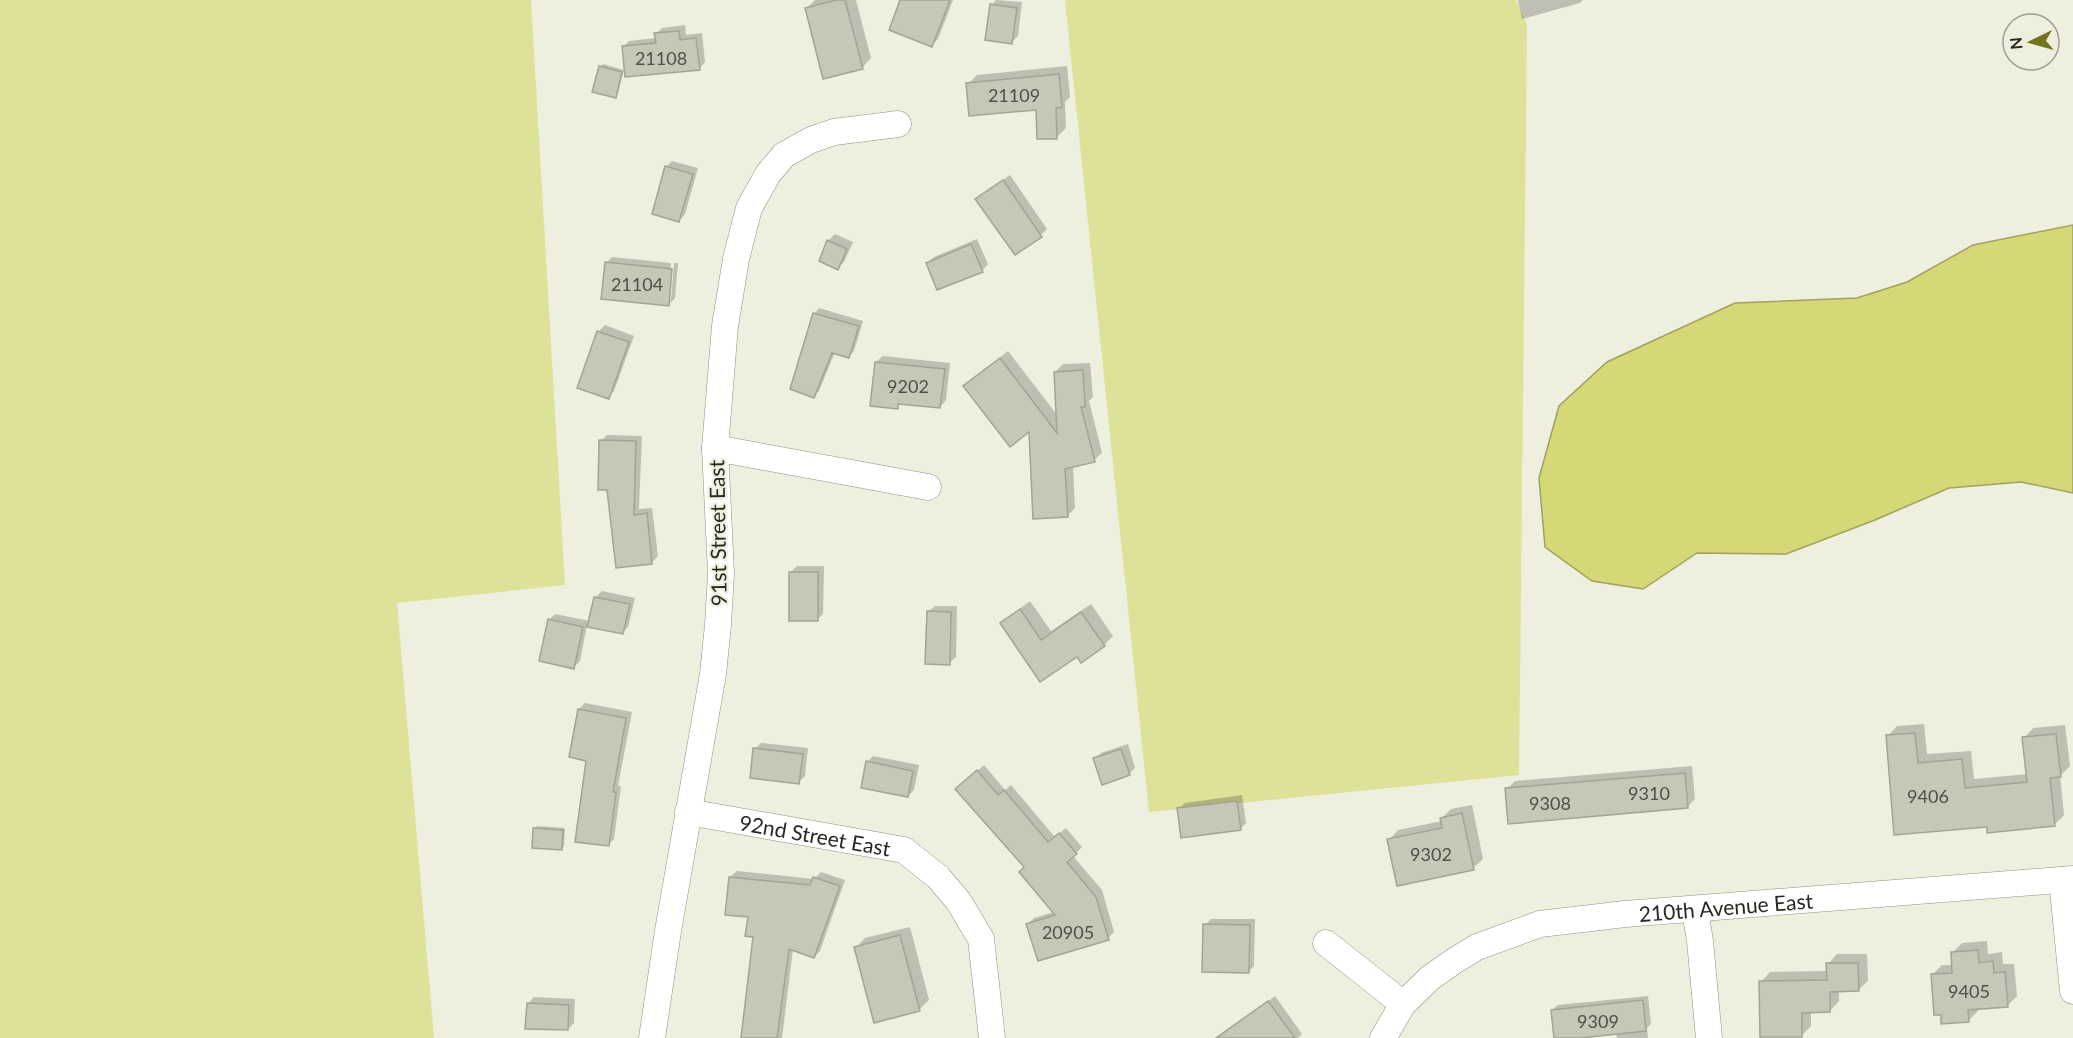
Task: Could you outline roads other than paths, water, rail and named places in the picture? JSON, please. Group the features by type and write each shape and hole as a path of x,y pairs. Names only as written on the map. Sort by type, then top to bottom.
{"street":[{"name":"91st Street East","path":"652,1038 712,674 718,625 721,573 715,448 725,326 736,260 749,208 768,174 784,155 811,140 834,132 897,124"},
{"path":"715,448 928,487"},
{"name":"92nd Street East","path":"688,812 904,850 938,877 959,902 981,939 993,1038"},
{"path":"2067,879 2073,991"},
{"name":"210th Avenue East","path":"1383,1038 1403,1004 1430,978 1478,947 1540,924 1625,914 2067,879"},
{"path":"1695,910 1700,941 1708,1038"},
{"path":"1326,943 1403,1004"}]}
